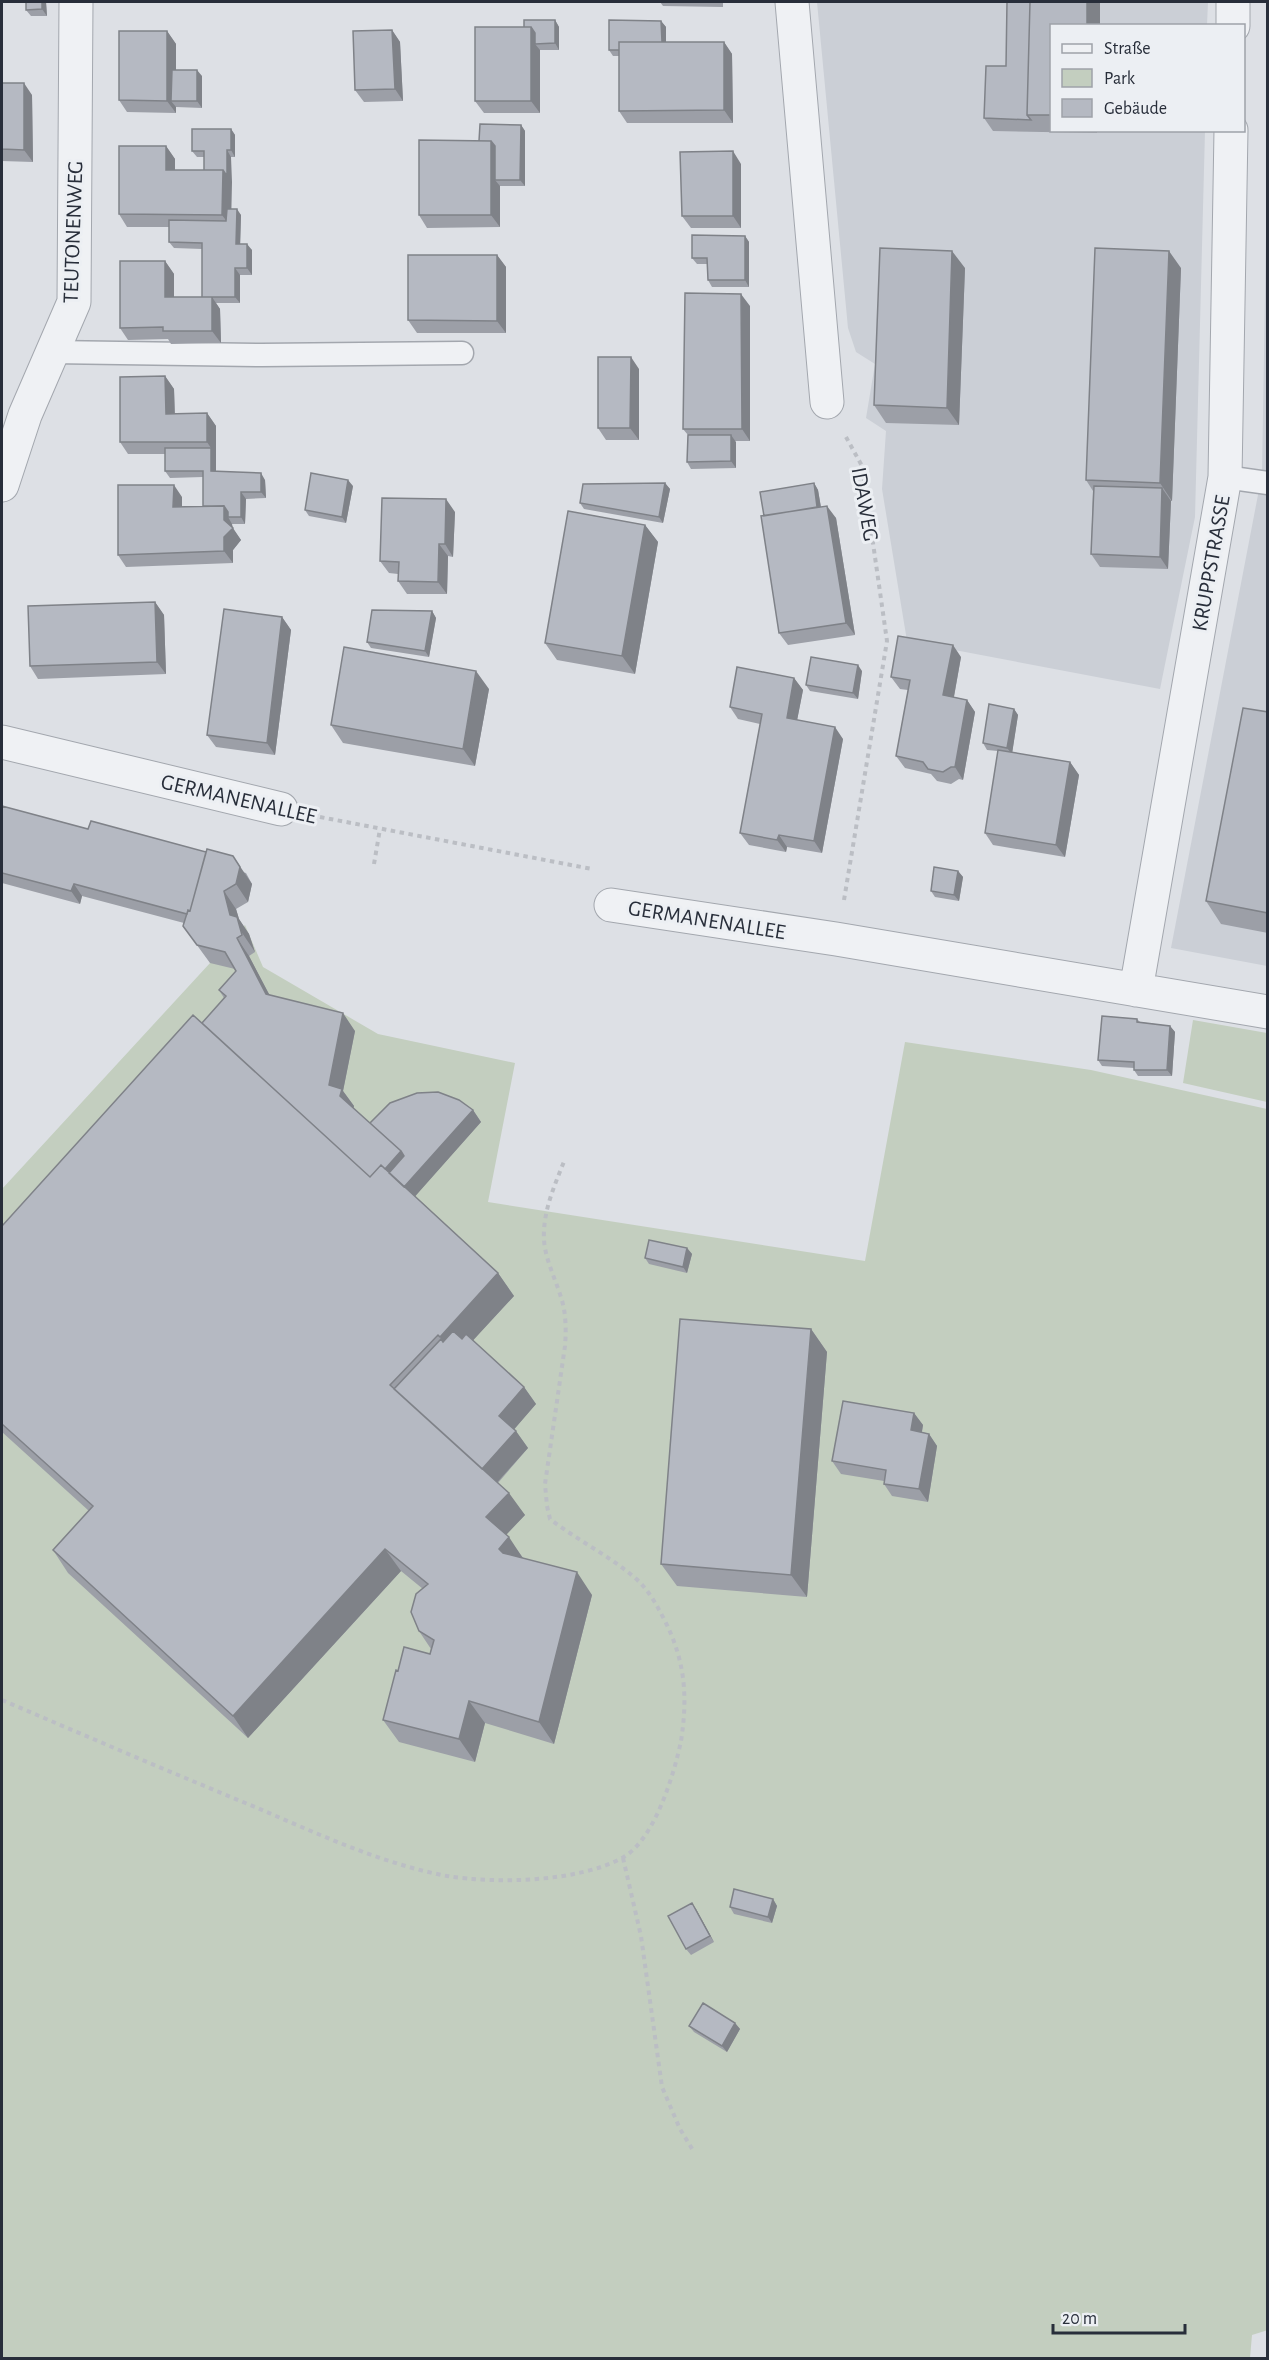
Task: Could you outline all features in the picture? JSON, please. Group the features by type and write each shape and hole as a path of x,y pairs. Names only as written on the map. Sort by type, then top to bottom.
{"street":[{"name":"TEUTONENWEG","path":"2,485 26,415 74,302 76,2"},
{"path":"792,2 827,402"},
{"path":"1233,2 1233,24"},
{"name":"KRUPPSTRASSE","path":"1136,990 1225,477 1231,132"},
{"name":"GERMANENALLEE","path":"2,742 281,809"},
{"name":"GERMANENALLEE","path":"611,904 836,939 1268,1012"}],"lane":[{"path":"52,352 262,355 462,353"},
{"path":"1225,477 1268,483"}],"path":[{"name":"IDAWEG","path":"827,402 862,466 887,641 847,888 836,939"},
{"name":"GERMANENALLEE","path":"281,809 604,871 611,904"},
{"path":"374,864 380,829"},
{"path":"2,1700 314,1832 401,1864 435,1873 490,1881 538,1878 591,1870 624,1858 644,1840 660,1807 677,1759 684,1719 684,1677 677,1645 652,1596 620,1565 550,1519 547,1506 545,1484 566,1327 564,1308 545,1248 543,1233 547,1207 565,1159"},
{"path":"624,1858 640,1936 662,2087 680,2129 694,2152"}],"shaded area":[{"path":"817,2 1208,2 1207,24 1050,24 1050,132 1205,132 1195,517 1160,689 907,641 882,489 886,431 866,418 875,364 856,352 848,328"},
{"path":"1267,175 1267,966 1171,948 1262,474"}],"green space":[{"path":"245,925 263,967 378,1034 515,1063 488,1202 865,1261 905,1042 1091,1070 1267,1109 1268,2330 1252,2335 1250,2358 2,2358 2,1189"},
{"path":"1193,1020 1267,1033 1267,1102 1183,1083"}],"building":[{"path":"26,2 42,2 42,9 26,10"},
{"path":"1007,2 1030,2 1027,115 1031,120 984,118 986,66 1006,66"},
{"path":"1030,2 1087,2 1087,24 1050,24 1050,115 1027,115"},
{"path":"524,20 555,20 555,43 535,44 535,33 531,27 524,27"},
{"path":"609,20 661,21 662,42 619,42 619,50 609,50"},
{"path":"475,27 531,27 531,101 475,101"},
{"path":"392,30 395,89 355,90 353,31"},
{"path":"119,31 167,31 167,101 119,100"},
{"path":"619,42 724,42 724,110 619,111"},
{"path":"172,70 197,70 197,101 171,101"},
{"path":"2,83 24,83 24,150 2,149"},
{"path":"480,124 521,125 520,180 495,180 495,146 491,141 479,141"},
{"path":"192,129 231,129 231,150 227,150 227,176 223,170 204,170 204,151 192,151"},
{"path":"419,140 491,141 491,215 419,215"},
{"path":"119,146 166,146 166,170 223,170 222,215 119,214"},
{"path":"733,151 733,216 682,216 680,152"},
{"path":"227,209 237,209 236,244 247,244 247,268 235,268 235,297 202,297 202,243 169,242 169,220 226,221"},
{"path":"692,235 745,236 745,280 708,280 707,258 692,258"},
{"path":"880,248 952,251 947,408 874,405"},
{"path":"1095,248 1169,251 1160,483 1086,480"},
{"path":"408,255 497,255 497,321 408,320"},
{"path":"120,261 165,261 165,297 212,297 212,331 163,331 163,327 120,328"},
{"path":"685,293 741,294 742,429 683,429"},
{"path":"598,357 631,357 630,428 598,428"},
{"path":"165,376 166,414 207,413 207,442 120,442 120,377"},
{"path":"688,435 731,435 731,461 687,462"},
{"path":"165,448 211,448 211,471 261,473 261,492 241,492 241,517 228,517 224,506 203,506 203,471 165,471"},
{"path":"311,473 348,480 342,517 305,510"},
{"path":"665,483 659,517 580,503 583,484"},
{"path":"814,483 817,507 764,516 760,492"},
{"path":"118,485 174,485 173,507 224,506 224,520 233,528 224,537 224,551 118,555"},
{"path":"1094,486 1162,488 1160,557 1091,554"},
{"path":"382,498 446,499 445,544 439,544 438,582 398,581 399,562 380,561"},
{"path":"827,506 846,623 779,633 761,516"},
{"path":"568,511 645,525 622,656 545,643"},
{"path":"155,602 157,662 30,666 28,606"},
{"path":"224,609 282,617 267,743 207,735"},
{"path":"372,610 432,611 425,651 367,642"},
{"path":"898,636 953,645 943,695 967,700 955,767 943,772 928,769 923,762 896,756 910,680 891,677"},
{"path":"344,647 476,671 463,749 331,725"},
{"path":"811,657 858,665 853,693 806,685"},
{"path":"737,667 794,678 787,718 835,727 814,841 779,835 777,840 740,833 762,714 730,707"},
{"path":"989,704 1014,709 1007,748 983,743"},
{"path":"1243,708 1268,712 1268,913 1206,901"},
{"path":"998,750 1070,762 1056,845 985,833"},
{"path":"2,806 88,829 91,821 206,852 190,911 188,910 187,914 74,884 71,891 2,873"},
{"path":"207,849 233,856 240,867 236,884 224,891 230,915 237,917 242,935 237,938 266,994 343,1013 329,1085 342,1089 340,1096 401,1151 385,1169 381,1165 370,1177 202,1023 226,996 219,990 236,971 225,952 197,945 183,926 188,910 190,911"},
{"path":"934,867 958,871 954,895 931,891"},
{"path":"193,1015 370,1177 381,1165 498,1273 440,1337 438,1335 390,1385 509,1493 486,1517 509,1537 499,1549 503,1553 577,1572 539,1722 469,1701 459,1739 383,1720 404,1647 430,1654 434,1640 419,1631 411,1612 416,1594 428,1584 385,1549 233,1716 53,1550 93,1506 2,1424 2,1226"},
{"path":"1102,1016 1137,1019 1137,1022 1170,1026 1167,1070 1134,1070 1134,1062 1098,1060"},
{"path":"438,1092 459,1100 473,1110 404,1187 389,1173 404,1156 370,1123 390,1103 417,1093"},
{"path":"649,1240 687,1248 683,1267 645,1258"},
{"path":"680,1319 811,1329 791,1575 661,1564"},
{"path":"453,1331 462,1339 466,1334 524,1387 499,1416 516,1431 482,1469 394,1389 441,1339 443,1342"},
{"path":"843,1401 914,1413 911,1430 929,1434 919,1489 884,1484 886,1470 832,1461"},
{"path":"734,1889 773,1899 768,1917 730,1907"},
{"path":"692,1903 710,1936 686,1949 668,1916"},
{"path":"703,2003 735,2023 722,2046 689,2026"}]}
